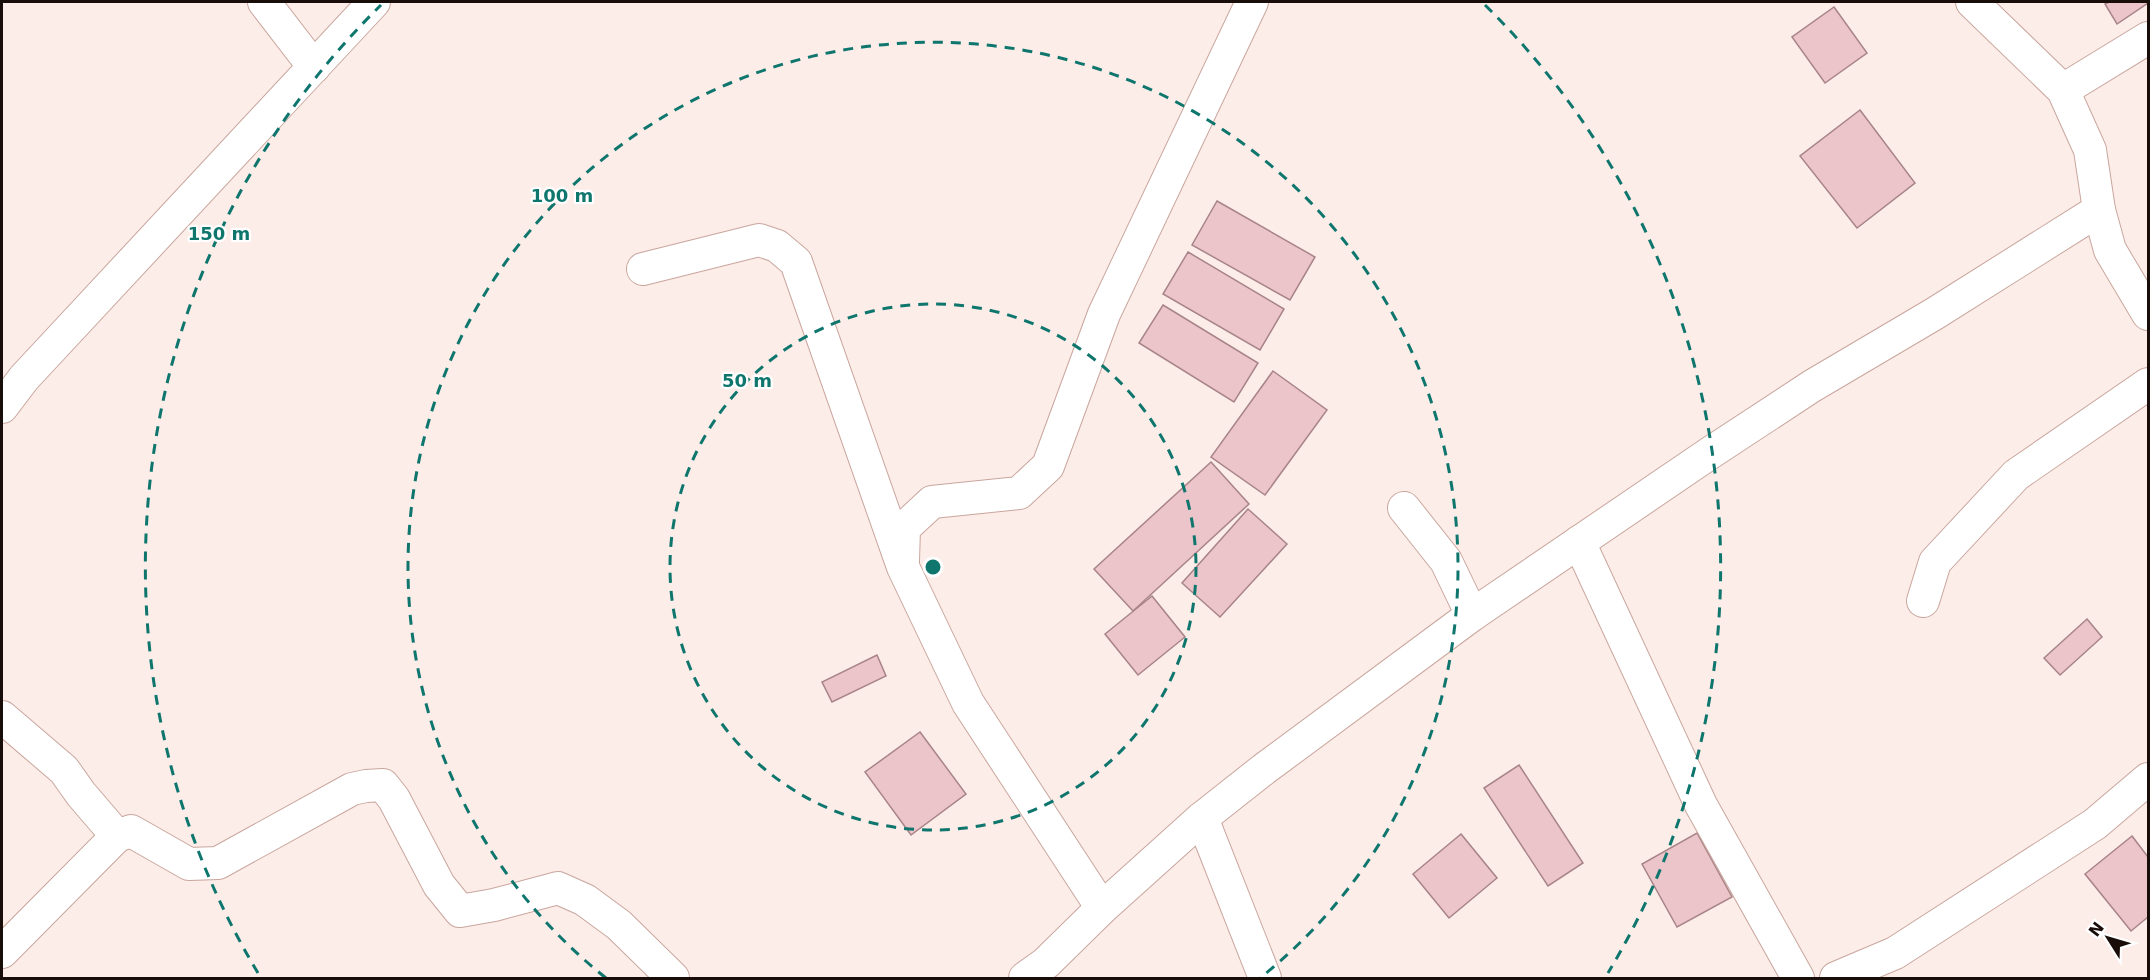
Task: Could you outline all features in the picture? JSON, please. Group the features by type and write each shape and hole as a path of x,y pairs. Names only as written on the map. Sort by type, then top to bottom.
{"street":[{"path":"264,2 315,67"},
{"path":"2,407 24,378 374,2"},
{"path":"903,567 904,528 932,502 1019,494 1048,466 1104,314 1252,2"},
{"path":"1972,2 2062,90 2090,150 2099,210 2110,250 2148,314"},
{"path":"2062,90 2148,38"},
{"path":"1025,978 1046,963 1102,908 1202,818 1264,769 1472,615 1812,386 1934,314 2099,210"},
{"path":"643,269 759,240 777,246 796,262 903,567 968,703 1102,908"},
{"path":"1923,601 1935,562 2016,475 2148,384"},
{"path":"1404,508 1446,561 1472,615"},
{"path":"1579,542 1701,805 1798,978"},
{"path":"2,717 64,770 117,836"},
{"path":"1836,978 1895,953 2095,824 2148,779"},
{"path":"2,952 117,836 130,831 189,864 218,863 352,789 383,785 394,799 439,885 460,911 494,905 558,888 585,900 618,925 674,978"},
{"path":"1202,818 1265,978"}],"building":[{"path":"2109,2 2148,3 2117,24 2105,4"},
{"path":"1834,7 1867,53 1825,83 1792,37"},
{"path":"1860,110 1915,183 1857,228 1800,156"},
{"path":"1217,201 1315,257 1290,300 1192,245"},
{"path":"1188,252 1284,309 1260,350 1163,294"},
{"path":"1163,305 1258,363 1234,402 1139,343"},
{"path":"1273,371 1327,410 1265,495 1211,457"},
{"path":"1211,462 1249,504 1133,611 1094,569"},
{"path":"1248,509 1287,544 1220,617 1182,583"},
{"path":"1152,596 1185,637 1138,675 1105,634"},
{"path":"2087,619 2102,637 2060,675 2044,658"},
{"path":"877,655 886,676 832,702 822,682"},
{"path":"920,732 966,794 911,835 865,772"},
{"path":"1519,765 1583,863 1548,886 1484,788"},
{"path":"1697,833 1732,897 1677,927 1642,864"},
{"path":"1461,834 1497,878 1449,918 1413,874"},
{"path":"2132,836 2148,857 2148,917 2131,931 2085,874"}]}
